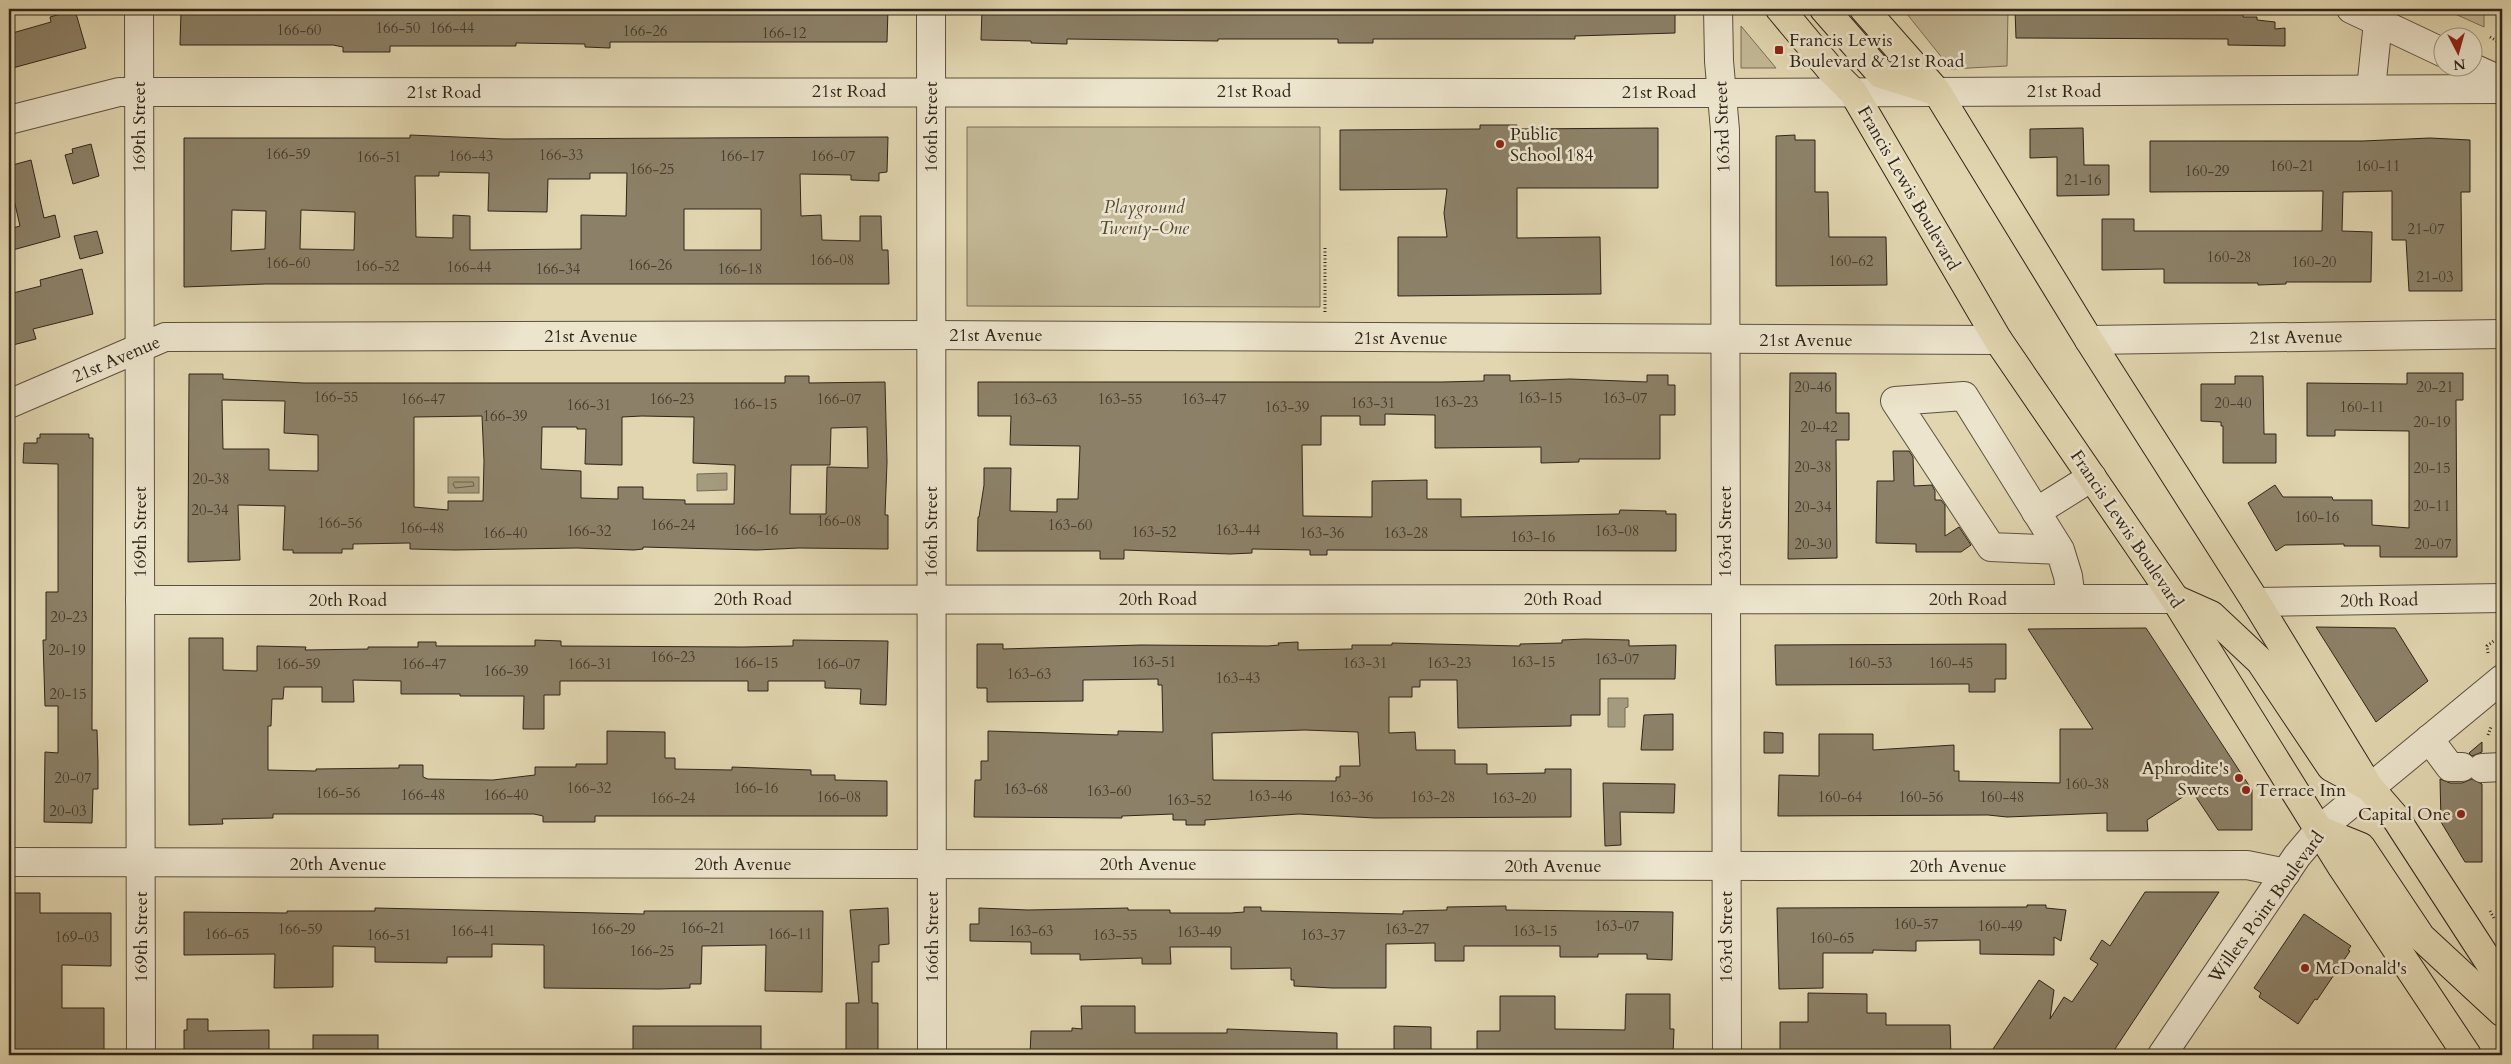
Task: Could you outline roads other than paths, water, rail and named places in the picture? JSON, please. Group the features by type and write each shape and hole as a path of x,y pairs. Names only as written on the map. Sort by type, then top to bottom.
{"main road":[{"name":"Francis Lewis Boulevard","path":"1780,9 1831,70 1853,92 1998,340 2176,599 2319,830 2467,1055"},
{"path":"1824,9 1881,74 1937,92"},
{"path":"1864,9 1937,92 2089,340 2256,602 2369,787 2395,817 2502,982"},
{"path":"2176,599 2211,615 2260,661 2332,767 2369,787"},
{"path":"2319,830 2361,847 2421,938 2502,1012"}],"street":[{"name":"169th Street","path":"139,9 141,1055"},
{"name":"166th Street","path":"932,9 932,1055"},
{"name":"163rd Street","path":"1718,9 1721,93 1725,130 1727,1055"},
{"path":"2350,9 2434,48"},
{"path":"2371,89 2378,22"},
{"path":"2484,73 2502,81"},
{"name":"21st Road","path":"9,120 119,92 931,91 1721,93 2502,89"},
{"name":"21st Avenue","path":"2089,340 2502,334"},
{"name":"21st Avenue","path":"9,404 165,337 931,335 1998,340"},
{"path":"2060,550 1991,547 1895,401 1964,396 2060,550 2068,576 2071,599"},
{"path":"2036,512 2092,477"},
{"name":"20th Road","path":"2256,602 2502,598"},
{"name":"20th Road","path":"140,600 2176,599"},
{"name":"Willets Point Boulevard","path":"2162,1055 2286,873 2319,830 2502,679"},
{"path":"2429,740 2450,767 2482,767"},
{"name":"20th Avenue","path":"9,862 141,864 2247,865 2286,873"}],"water":[{"path":"727,473 727,490 697,491 697,474"},
{"path":"448,477 479,477 479,493 448,493"},
{"path":"1608,698 1628,698 1628,707 1625,708 1625,727 1608,727"}],"place":[{"name":"Francis Lewis Boulevard & 21st Road","path":"1779,50"},
{"name":"Public School 184","path":"1500,144"},
{"name":"Aphrodite's Sweets","path":"2239,778"},
{"name":"Terrace Inn","path":"2246,790"},
{"name":"Capital One","path":"2461,814"},
{"name":"McDonald's","path":"2305,968"}],"park label":[{"name":"Playground Twenty-One","path":"1144,217"}]}
